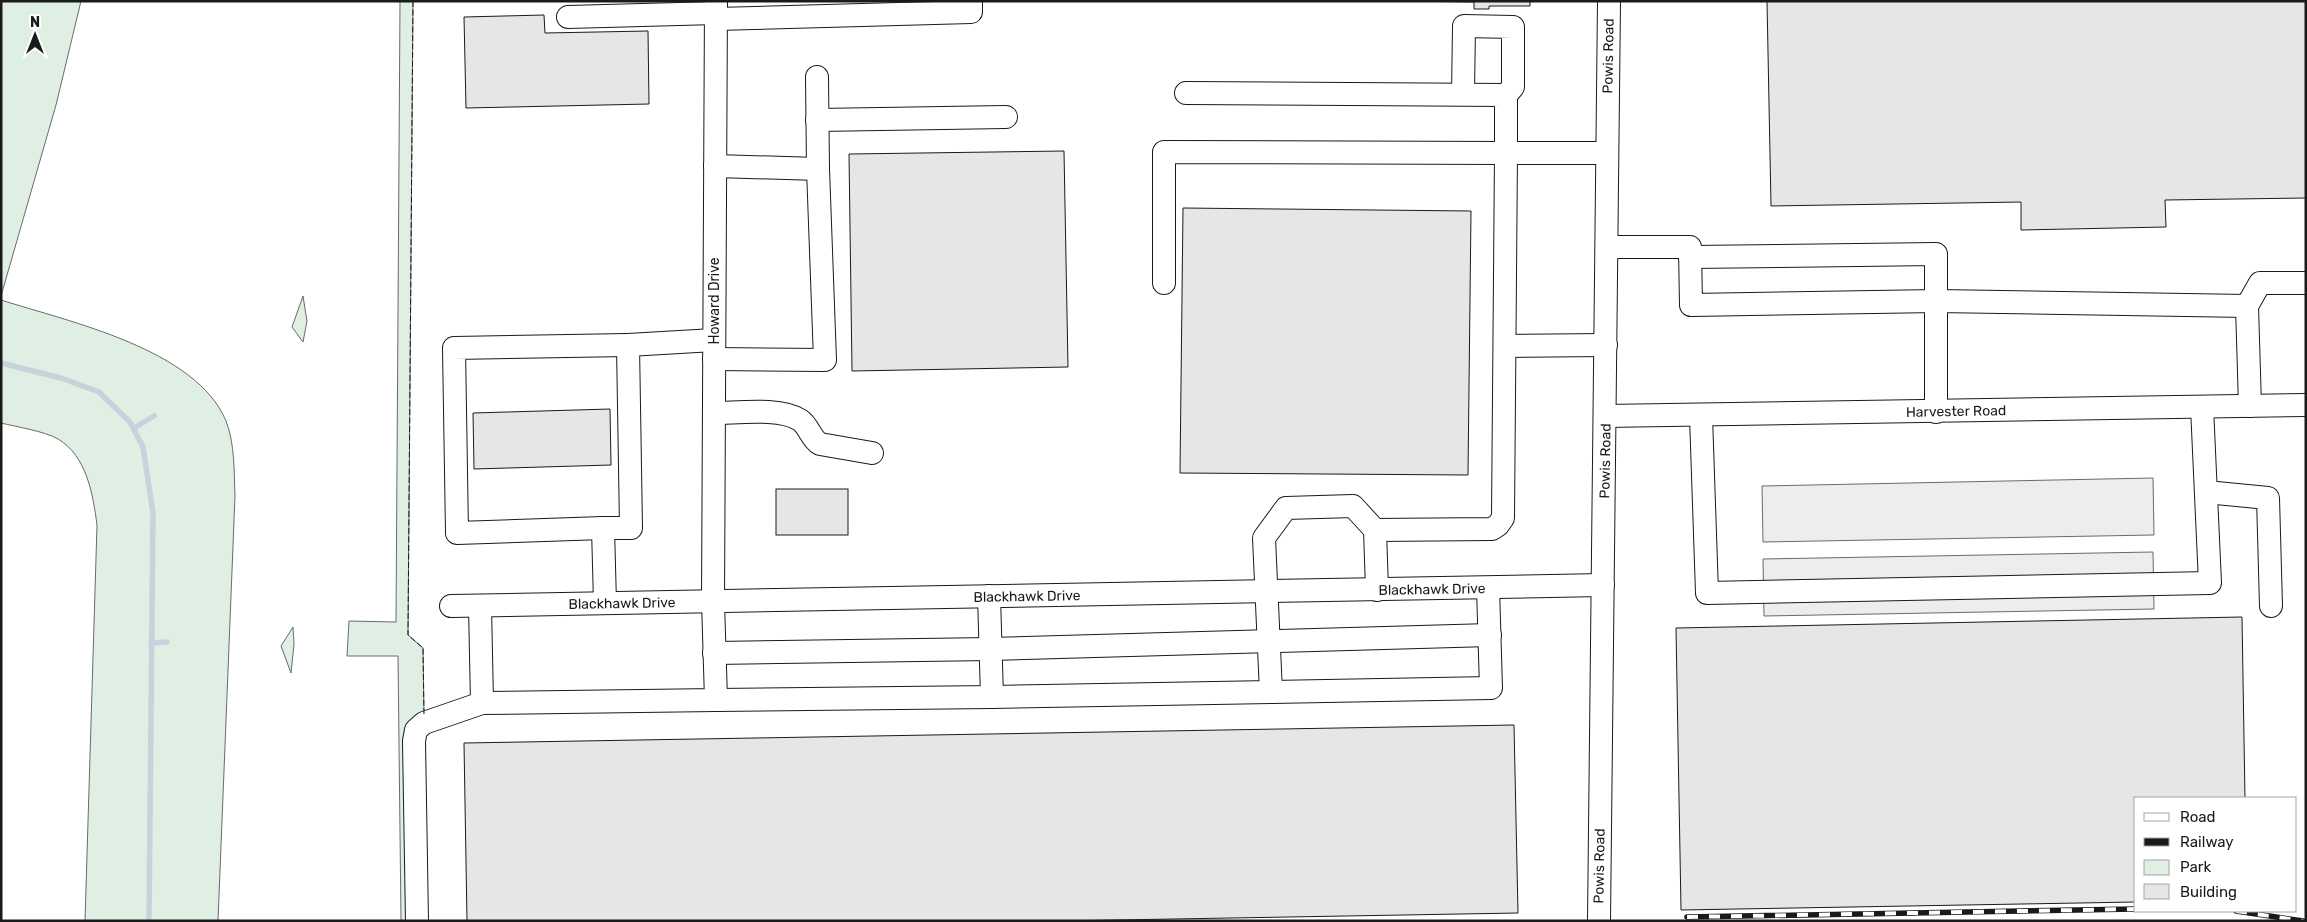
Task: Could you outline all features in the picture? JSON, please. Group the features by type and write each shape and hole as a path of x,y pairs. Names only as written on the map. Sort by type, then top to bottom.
{"street":[{"path":"568,17 716,11 971,12 971,1"},
{"name":"Powis Road","path":"1598,921 1609,1"},
{"name":"Howard Drive","path":"716,11 713,601 716,700"},
{"path":"1375,530 1492,529 1503,518 1506,95 1513,87 1513,28 1464,26 1463,94"},
{"path":"628,345 631,528 457,533 454,348 628,345 714,349 825,360 818,169 817,77"},
{"path":"1186,93 1506,95"},
{"path":"818,120 1006,117"},
{"path":"1164,283 1164,152 1607,153"},
{"path":"715,166 818,169"},
{"path":"1607,247 1690,247 1691,305 1937,301 2247,306"},
{"path":"1690,257 1936,254 1936,412"},
{"path":"2250,406 2247,306 2260,283 2306,283"},
{"path":"1505,346 1606,345"},
{"name":"Harvester Road","path":"1605,416 1701,416 2306,405"},
{"path":"1701,416 1707,593 2210,583 2202,407"},
{"path":"714,413 777,413 801,421 814,441 820,444 872,453"},
{"path":"2206,492 2268,498 2271,606"},
{"path":"1271,692 1264,538 1286,508 1353,506 1375,530 1377,590"},
{"path":"603,528 605,603"},
{"name":"Blackhawk Drive","path":"451,606 1603,585"},
{"path":"417,921 414,741 416,730 424,723 482,703 992,697 1491,688 1488,588"},
{"path":"989,596 992,697"},
{"path":"480,606 482,703"},
{"path":"714,652 990,649 1490,635"}],"green space":[{"path":"1,1 81,1 56,105 1,296"},
{"path":"400,1 413,1 408,635 423,648 424,715 410,921 401,921 398,656 347,656 349,621 396,622"},
{"path":"303,296 307,321 303,342 292,327"},
{"path":"1,300 95,329 160,357 188,375 211,396 226,421 233,449 235,496 218,921 85,921 97,525 87,477 76,455 68,446 58,439 45,434 1,423"},
{"path":"293,627 294,644 291,673 281,646"}],"shaded area":[{"path":"2153,478 2154,535 1763,542 1762,486"},
{"path":"2153,552 2154,609 1764,616 1763,559"}],"building":[{"path":"1410,1 1530,1 1530,6 1489,6 1489,9 1474,9 1474,2"},
{"path":"1767,1 2306,1 2306,198 2165,200 2166,227 2021,230 2021,202 1771,206"},
{"path":"544,15 545,33 648,31 649,104 466,108 464,17"},
{"path":"1064,151 1068,367 852,371 849,154"},
{"path":"1183,208 1471,211 1468,475 1180,473"},
{"path":"610,409 611,465 474,469 473,413"},
{"path":"776,489 848,489 848,535 776,535"},
{"path":"2242,617 2245,797 2134,797 2134,902 1681,910 1676,628"},
{"path":"1514,725 1518,913 1059,921 467,921 464,743"}],"waterway":[{"path":"1,363 61,378 99,392 130,422 143,447 153,513 149,921"},
{"path":"134,428 154,416"},
{"path":"151,643 167,642"}],"railway":[{"path":"1687,917 2134,909"},
{"path":"2243,912 2303,921"}],"fence":[{"path":"413,1 408,635 423,648 424,715"}]}
